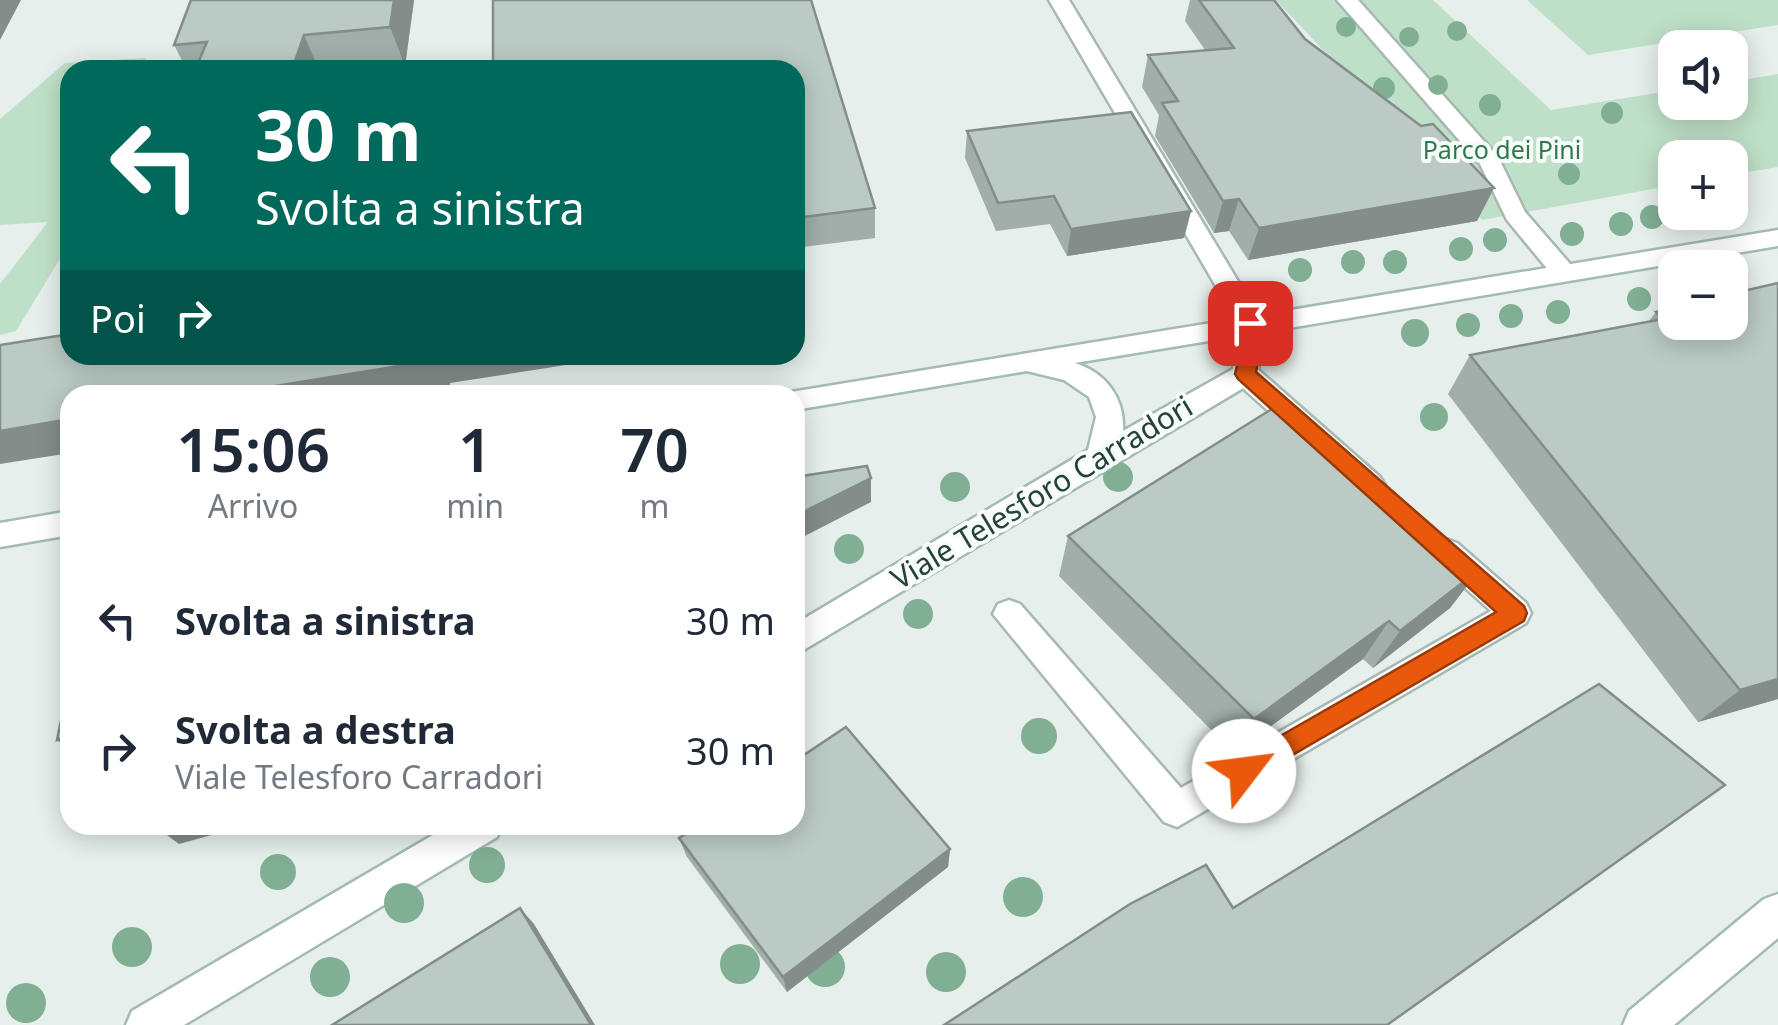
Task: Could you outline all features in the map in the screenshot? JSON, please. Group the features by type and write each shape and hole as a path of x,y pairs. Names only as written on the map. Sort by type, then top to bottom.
{"main road":[{"path":"1059,0 1250,323 1253,340 1245,374 1387,500"},
{"path":"1347,0 1490,162 1515,214 1564,272"},
{"path":"805,398 1778,238"},
{"path":"1007,364 1043,364 1092,385 1106,398 1112,413 1111,433 1102,453"},
{"name":"Viale Telesforo Carradori","path":"805,635 991,525 1102,453 1245,374"},
{"path":"0,535 60,525"},
{"path":"1009,614 1177,810 1515,613 1416,525"},
{"path":"146,1025 467,835"},
{"path":"1643,1025 1778,913"}],"green space":[{"name":"Parco dei Pini","path":"1276,0 1433,0 1551,110 1658,93 1658,120 1748,120 1748,79 1778,74 1778,167 1748,172 1748,140 1658,140 1658,188 1482,220"},
{"path":"1527,0 1778,0 1778,25 1746,30 1658,30 1658,44 1588,55"},
{"path":"60,67 60,258 16,331 0,335 0,284 48,222 0,225 0,119"}],"building":[{"path":"191,0 394,0 390,27 304,35 295,60 199,60 207,42 174,45"},
{"path":"493,0 811,0 875,208 805,217 805,60 493,60"},
{"path":"1199,0 1274,0 1305,39 1421,126 1433,124 1494,188 1259,228 1239,199 1223,201 1162,103 1178,101 1148,55 1234,48"},
{"path":"1131,112 1191,211 1071,229 1054,196 998,203 967,131"},
{"path":"1778,283 1778,679 1740,690 1470,355 1658,320 1658,340 1748,340 1748,290"},
{"path":"60,336 60,365 405,365 282,385 60,385 60,421 0,431 0,345"},
{"path":"1275,407 1480,569 1400,631 1389,621 1254,719 1068,536"},
{"path":"867,466 871,478 805,511 805,475"},
{"path":"1599,684 1725,785 1387,1025 944,1025 1130,904 1206,865 1233,908"},
{"path":"846,727 950,849 783,977 679,838 805,835 805,754"},
{"path":"520,908 591,1025 332,1025"}],"route":[{"path":"1244,771 1515,613 1245,374 1252,357 1250,323"}]}
